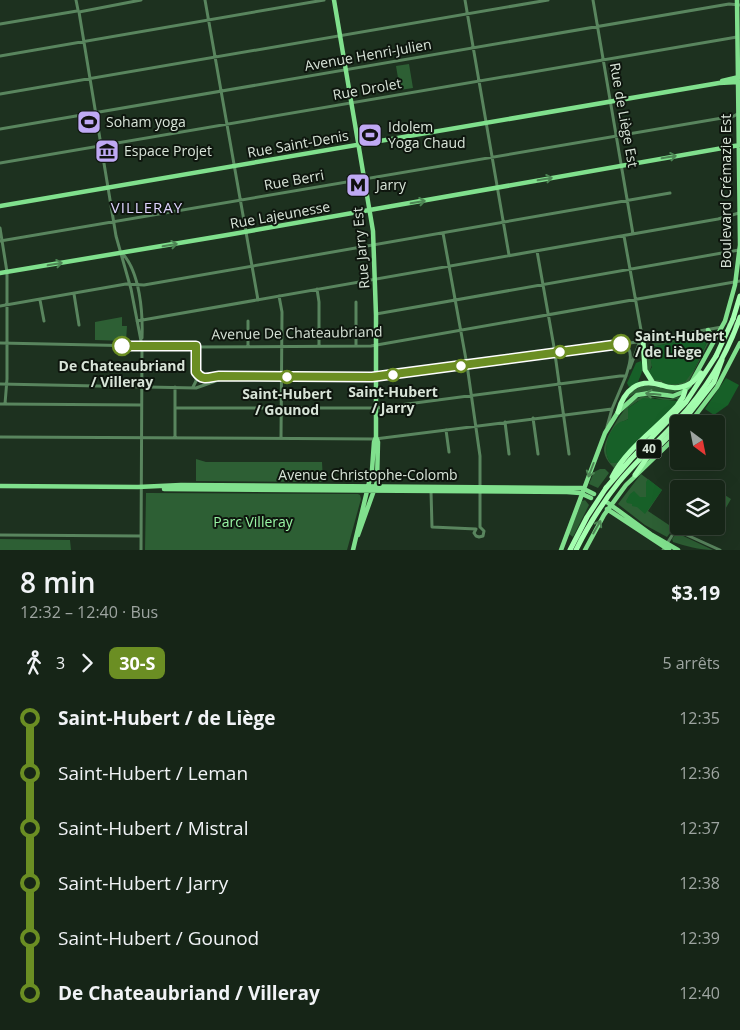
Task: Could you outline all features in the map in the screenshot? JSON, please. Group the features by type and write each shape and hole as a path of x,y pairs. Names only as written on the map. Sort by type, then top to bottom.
{"highway":[{"name":"40","path":"570,550 587,517 606,488 626,464 686,402 716,356 731,325 740,296"},
{"name":"40","path":"576,550 610,493 635,463 684,413 708,382 725,352 740,317"},
{"path":"641,341 645,370 653,382"},
{"path":"688,415 717,376 725,352"},
{"path":"618,412 622,399 631,389 641,384 653,382 669,388 687,386 695,380 716,356"},
{"path":"606,488 616,469 681,401 685,391"},
{"path":"635,475 646,458 670,435"}],"main road":[{"name":"Rue Jarry Est","path":"334,0 365,179 374,245 377,377 376,438 374,464 353,550"},
{"name":"Boulevard Crémazie Est","path":"685,391 714,340 724,327 738,281 740,213 738,3"},
{"name":"Rue Saint-Denis","path":"0,206 719,83 739,82"},
{"name":"Rue Lajeunesse","path":"0,274 739,145"},
{"path":"708,330 714,340"},
{"path":"696,415 717,387 740,343"},
{"path":"561,550 605,433 618,412 637,395 649,393 673,396 685,391"},
{"name":"Rue Jarry Est","path":"356,538 363,524 378,470 376,438"},
{"path":"584,548 607,506 635,475 670,442"},
{"name":"Avenue Christophe-Colomb","path":"0,486 140,487 181,490 368,488 431,491 480,489"},
{"name":"Avenue Christophe-Colomb","path":"374,489 583,491 592,496"},
{"path":"607,506 670,550"},
{"path":"565,538 571,541"},
{"path":"665,547 678,550"}],"street":[{"path":"76,0 116,238 130,284 142,346"},
{"path":"0,24 142,0"},
{"path":"206,0 258,300"},
{"path":"0,56 324,0"},
{"path":"465,0 509,256"},
{"path":"0,94 548,0"},
{"name":"Rue de Liège Est","path":"593,0 633,234"},
{"name":"Avenue Henri-Julien","path":"0,129 738,3"},
{"name":"Rue Drolet","path":"0,163 739,37"},
{"name":"Rue Berri","path":"1,241 616,136 739,113"},
{"path":"0,306 130,284 137,286 670,193"},
{"path":"137,321 633,234 740,213"},
{"path":"0,228 7,272 8,305 5,404"},
{"path":"431,491 432,527 478,528 480,460 467,365 443,233"},
{"path":"605,433 612,409 641,341 624,235"},
{"path":"376,314 739,250"},
{"path":"537,251 569,454"},
{"path":"122,253 133,268 142,320 141,550"},
{"name":"Avenue De Chateaubriand","path":"0,343 142,346 376,345 738,281"},
{"path":"317,289 319,302 319,346"},
{"path":"74,294 79,325"},
{"path":"279,296 282,312 281,438"},
{"path":"40,300 44,321"},
{"path":"356,302 356,346"},
{"path":"248,321 248,346"},
{"path":"196,372 204,379 219,376 377,377 641,341 724,327"},
{"path":"624,343 630,349 626,376"},
{"path":"193,388 196,381 196,346"},
{"path":"175,408 377,408 626,376"},
{"path":"0,384 193,388 227,377"},
{"path":"175,387 175,438"},
{"path":"0,404 141,405"},
{"path":"0,437 376,438 612,409"},
{"path":"533,418 538,454"},
{"path":"505,422 509,454"},
{"path":"446,430 449,452"},
{"path":"665,547 673,534 678,531 720,550"},
{"path":"0,535 141,536"}],"green space":[{"path":"409,64 413,88 400,90 396,66"},
{"path":"122,317 122,326 127,326 126,341 95,340 95,322"},
{"path":"704,334 710,336 710,340 688,383 683,385 664,384 649,375 646,367 646,353 648,347 653,343","holes":["705,336 708,340 694,370 677,384 666,384 650,370 652,365 649,351 652,347"]},
{"path":"705,336 708,340 694,370 685,382 666,384 661,380 655,380 649,372 652,367 649,351 652,347"},
{"path":"641,361 642,370 638,383 629,387 627,383 636,363"},
{"path":"726,378 739,385 728,405 714,415 705,409"},
{"path":"642,386 683,389 668,393 639,392 624,402 632,391"},
{"path":"644,396 670,399 681,396 679,401 676,399 667,401 655,398 638,401 628,408 628,419 616,426 608,442 608,459 611,463 618,463 614,468 608,460 604,451 607,439 629,404"},
{"path":"643,398 679,401 618,463 611,463 606,453 609,435 616,425 628,419 628,408"},
{"path":"196,459 206,462 322,462 323,482 196,481"},
{"path":"605,469 609,473 598,488 589,484 594,472"},
{"path":"641,474 662,490 648,511 670,526 670,533 667,537 645,525 618,504"},
{"path":"648,479 662,490 645,514 626,501 634,491 640,497 646,497 646,482"},
{"name":"Parc Villeray","path":"146,493 358,494 361,499 347,550 145,550"},
{"path":"725,495 731,499 725,510"},
{"path":"585,500 589,505 573,537 569,534 582,501"},
{"path":"675,535 681,535 713,550 698,549 673,542 672,539"},
{"path":"0,539 70,540 71,550 0,550"}],"tunnel":[{"path":"727,326 740,324"}],"bus line":[{"name":"30-S","path":"122,346 196,346 196,372 199,376 206,379 219,376 372,377 621,344"}],"place":[{"name":"Soham yoga","path":"89,122"},
{"name":"Idolem Yoga Chaud","path":"370,135"},
{"name":"Espace Projet","path":"107,151"},
{"name":"Jarry","path":"358,185"},
{"name":"Saint-Hubert / de Liège","path":"621,344"},
{"name":"De Chateaubriand / Villeray","path":"122,346"},
{"name":"Saint-Hubert / Jarry","path":"393,375"},
{"name":"Saint-Hubert / Gounod","path":"287,377"}],"district":[{"name":"VILLERAY","path":"147,208"}]}
